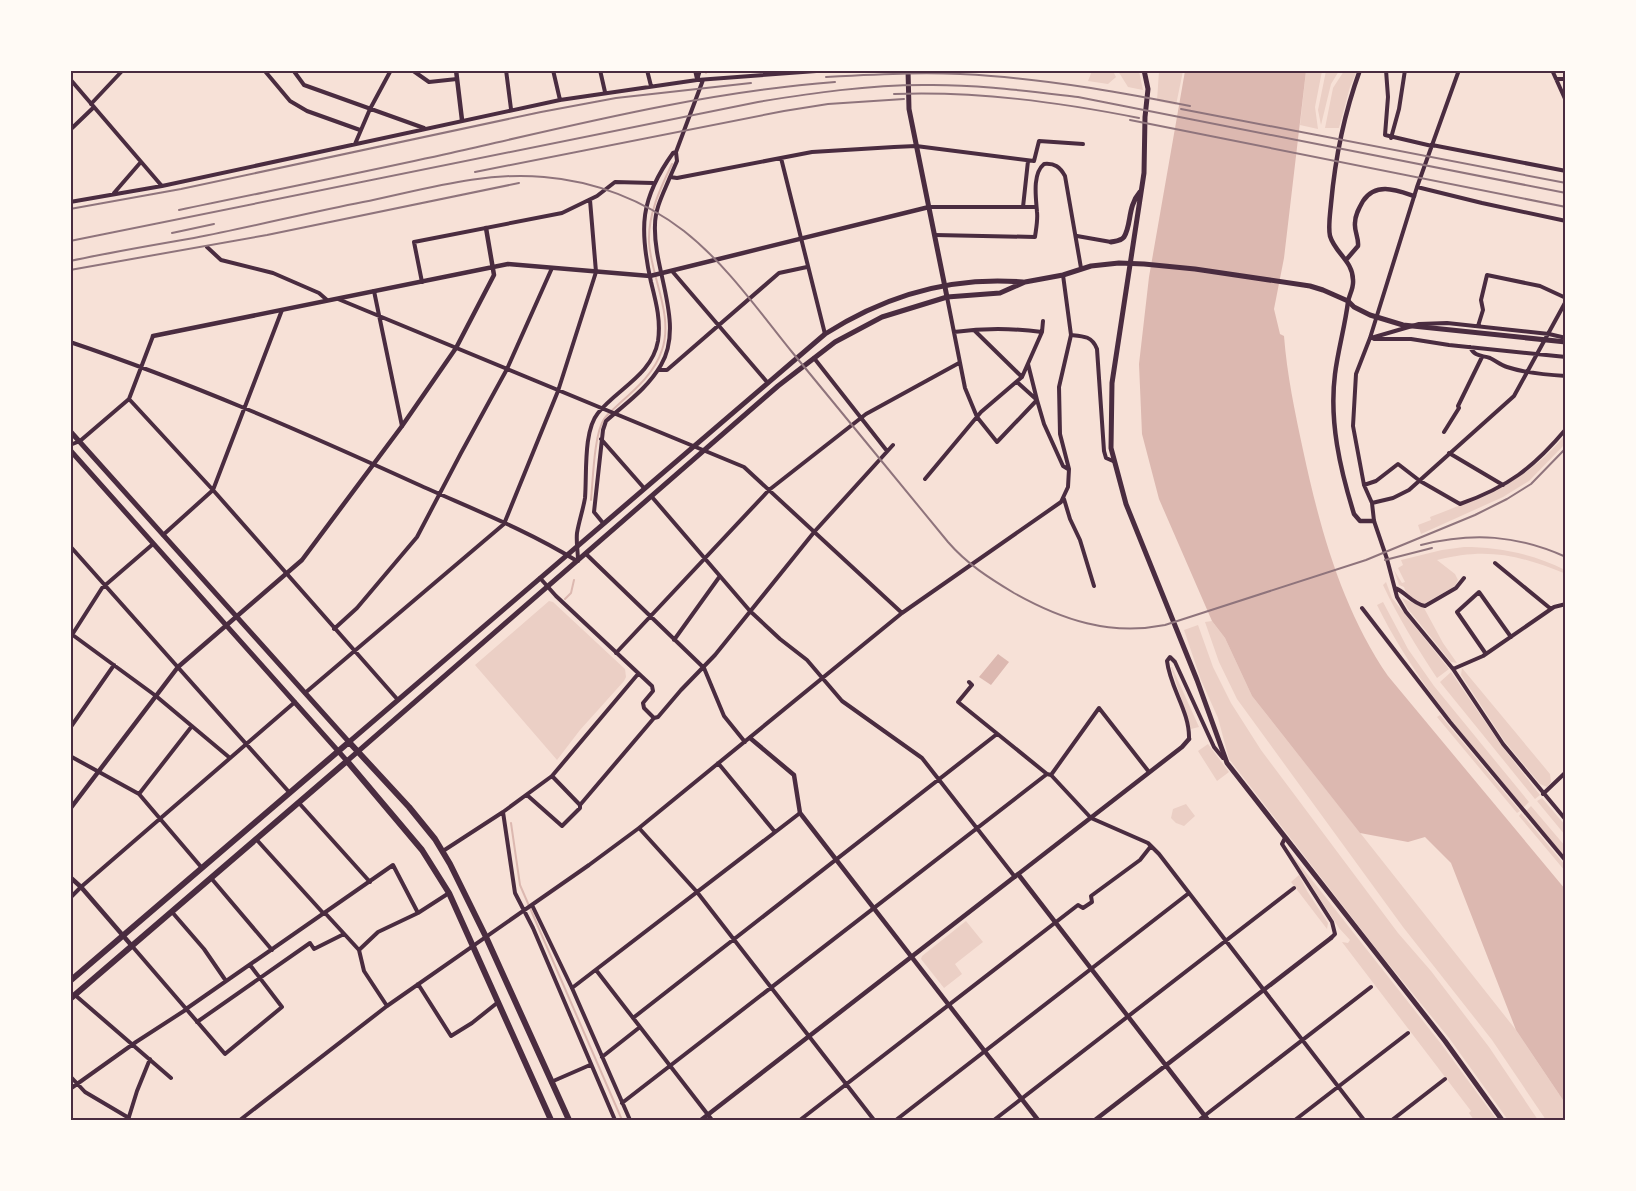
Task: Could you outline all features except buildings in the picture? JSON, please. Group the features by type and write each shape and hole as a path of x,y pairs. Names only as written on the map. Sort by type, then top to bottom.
{"highway":[{"path":"70,981 349,742 409,807 442,851 486,937 569,1120"},
{"path":"73,997 347,761 422,850 449,893 551,1120"}],"main road":[{"path":"908,70 909,109 947,297"},
{"path":"1144,70 1148,89 1144,173 1112,384 1111,448 1130,514 1193,670 1227,763 1445,1041 1503,1120"},
{"path":"1111,242 1119,241 1124,236 1133,199 1141,190"},
{"path":"70,450 347,761 778,386 850,333 882,317 947,297 1000,293 1025,282 1063,275 1081,268 1119,263 1195,269 1311,286 1348,301 1354,307 1382,320 1420,328 1566,340"},
{"path":"70,430 349,742 825,334 875,305 897,297 945,285 998,280 1025,282"}],"street":[{"path":"70,130 123,70"},
{"path":"264,70 290,102 307,111 360,129"},
{"path":"293,70 304,85 425,129"},
{"path":"355,144 360,129 391,70"},
{"path":"412,70 429,82 457,79"},
{"path":"456,70 462,120"},
{"path":"506,70 511,109"},
{"path":"553,70 560,100"},
{"path":"600,70 604,92"},
{"path":"647,70 651,86"},
{"path":"695,70 697,80"},
{"path":"697,80 700,70"},
{"path":"603,523 594,512 601,438 606,421 648,384 666,354 670,333 656,250 655,219 677,161 676,152 711,70"},
{"path":"70,202 162,186 511,109 604,92 706,79 830,70"},
{"path":"1360,70 1335,165 1329,226 1330,236 1352,271 1354,282 1348,301 1347,318 1335,375 1334,416 1339,457 1354,514 1360,521 1374,521"},
{"path":"1386,70 1388,97 1385,135 1566,171"},
{"path":"1391,138 1399,109 1405,70"},
{"path":"1459,70 1417,187 1370,339 1356,374 1353,426 1364,485 1372,503 1374,521 1397,597 1406,612 1453,669 1503,744 1566,820"},
{"path":"1552,70 1566,101"},
{"path":"70,79 162,186"},
{"path":"1556,79 1566,79"},
{"path":"670,177 677,178 812,152 916,146 1034,161 1039,141 1083,144"},
{"path":"70,342 141,366 245,407 504,524 578,561 577,536 585,499 591,428 597,414 637,377 657,344 659,318 644,229 648,199 653,183 673,153 676,152"},
{"path":"781,158 825,334"},
{"path":"1023,207 1028,160"},
{"path":"113,194 140,162"},
{"path":"935,235 1035,237 1038,174 1044,164 1056,165 1065,176 1081,268"},
{"path":"422,282 414,242 562,213 590,200 615,182 653,183"},
{"path":"1417,187 1566,221"},
{"path":"1346,260 1358,246 1355,220 1368,195 1375,190 1389,189 1414,196"},
{"path":"305,693 504,524 558,391 596,272 590,200"},
{"path":"70,445 80,441 129,399 153,336 508,264 651,276 929,207 1036,207"},
{"path":"70,809 178,667 302,560 402,426 456,348 494,274 486,228"},
{"path":"1077,236 1111,242"},
{"path":"207,246 221,260 273,273 319,293 328,301"},
{"path":"658,370 667,370 779,273 807,267"},
{"path":"334,628 357,608 417,537 507,369 552,268"},
{"path":"672,271 767,382"},
{"path":"240,1120 387,1006 639,828 902,613 1057,506 1064,498 1068,487 1069,469 1060,434 1059,387 1071,335 1063,275"},
{"path":"1372,503 1393,498 1409,490 1514,396 1566,299 1540,286 1487,275 1481,300 1483,309 1478,326"},
{"path":"374,291 402,426"},
{"path":"947,297 965,388 977,417 997,442 1037,400"},
{"path":"337,299 744,467 902,613"},
{"path":"164,535 213,490 282,310"},
{"path":"926,479 977,417 1022,377 1042,332 1043,321"},
{"path":"1370,339 1419,324 1447,323 1549,334 1566,340"},
{"path":"954,332 1018,329 1042,332"},
{"path":"975,330 1022,377"},
{"path":"1071,335 1092,339 1097,349 1104,451 1106,458 1113,461"},
{"path":"1370,339 1411,339 1566,357"},
{"path":"1470,347 1473,353 1508,367 1566,376"},
{"path":"1444,432 1459,408 1483,357"},
{"path":"814,358 887,452"},
{"path":"616,653 769,490 860,418 959,363"},
{"path":"1028,364 1044,424 1063,466 1069,469"},
{"path":"1017,382 1037,400"},
{"path":"129,399 213,490 398,700"},
{"path":"1364,485 1376,481 1398,464 1420,481 1460,504 1504,486 1523,473 1550,448 1566,429"},
{"path":"601,438 644,488"},
{"path":"527,795 562,826 580,808 580,805 654,718 658,717 704,668 815,531 893,445"},
{"path":"1449,453 1504,486"},
{"path":"652,497 750,611 807,660 842,701 922,758 976,828 1055,923 1206,1118"},
{"path":"1064,498 1094,586"},
{"path":"154,543 105,585 71,635 156,696 230,758"},
{"path":"70,546 289,792"},
{"path":"586,554 704,668 724,716 745,742"},
{"path":"1495,563 1551,609"},
{"path":"674,640 720,576"},
{"path":"540,578 652,686 653,691 643,703 644,708 654,718"},
{"path":"1395,588 1415,603 1425,606 1456,588 1464,578"},
{"path":"1486,654 1457,612 1479,592 1511,637"},
{"path":"1453,669 1486,654 1551,609 1566,604"},
{"path":"1362,608 1450,722 1566,861"},
{"path":"700,1120 1182,747 1189,739 1188,723 1168,671 1167,661 1170,657 1175,662 1214,747 1227,763"},
{"path":"70,728 114,665"},
{"path":"442,851 503,812 552,776 638,674"},
{"path":"969,682 972,685 958,702 1049,775 1091,818 1151,846 1364,1120"},
{"path":"70,898 295,702"},
{"path":"622,1102 976,828 1049,775 1099,708 1149,772"},
{"path":"139,794 192,726"},
{"path":"633,1018 998,734"},
{"path":"750,738 794,775 800,813 1038,1120"},
{"path":"70,756 139,794 202,868"},
{"path":"718,763 775,832"},
{"path":"1543,794 1566,772"},
{"path":"552,776 580,805"},
{"path":"299,802 370,882"},
{"path":"503,812 515,893 615,1120"},
{"path":"572,988 800,813"},
{"path":"639,828 697,892 874,1120"},
{"path":"1095,1120 1335,934 1332,922 1282,844 1285,838"},
{"path":"256,839 359,950 364,971 387,1006"},
{"path":"800,1120 1078,905 1083,908 1092,902 1091,896 1140,860 1151,846"},
{"path":"70,1089 393,865 418,913"},
{"path":"70,877 124,935 225,1054 282,1008 250,965"},
{"path":"211,878 272,950"},
{"path":"994,1120 1294,888"},
{"path":"359,950 378,932 418,913 449,893"},
{"path":"896,1120 1189,893"},
{"path":"532,905 572,988 630,1120"},
{"path":"171,912 204,949 226,981"},
{"path":"197,1022 310,944 314,949 344,934"},
{"path":"596,970 712,1120"},
{"path":"418,984 451,1036 497,1003"},
{"path":"1199,1120 1206,1118 1371,987"},
{"path":"73,997 171,1078"},
{"path":"602,1057 640,1027"},
{"path":"1295,1120 1408,1033"},
{"path":"70,1076 93,1096 129,1119 137,1090 150,1059"},
{"path":"551,1082 590,1065"},
{"path":"1392,1120 1445,1079"}],"shaded area":[{"path":"1092,71 1113,71 1116,77 1108,84 1088,81"},
{"path":"1118,71 1139,71 1143,90 1128,87"},
{"path":"1159,71 1183,71 1176,105 1157,101"},
{"path":"1185,71 1306,71 1284,258 1274,309 1280,334 1284,336 1294,408 1317,509 1345,596 1358,624 1388,676 1565,889 1565,1103 1516,1030 1451,863 1425,837 1408,842 1360,833 1252,696 1225,638 1212,621 1159,499 1142,434 1139,364 1149,277"},
{"path":"1306,71 1322,71 1315,107 1318,129 1300,125"},
{"path":"1326,71 1339,71 1331,84 1321,125 1318,110"},
{"path":"1344,71 1357,71 1350,87 1339,128 1325,128 1333,88"},
{"path":"1565,435 1565,444 1529,481 1503,497 1421,534 1418,525 1431,520 1430,517 1504,486 1535,465"},
{"path":"1464,547 1490,548 1528,556 1553,564 1565,570 1566,574 1518,558 1472,554 1437,560 1455,574 1458,580 1455,586 1424,604 1411,599 1404,587 1399,585 1394,570 1402,583 1405,582 1398,568 1403,565 1401,560"},
{"path":"1386,582 1392,598 1449,669 1437,678 1395,609 1383,585"},
{"path":"1402,598 1424,608 1457,663 1451,662 1408,609"},
{"path":"549,601 553,602 625,669 626,677 557,760 475,665"},
{"path":"1383,602 1408,649 1434,686 1529,802 1523,808 1444,711 1408,660 1377,605"},
{"path":"1212,621 1225,638 1252,696 1516,1030 1565,1103 1565,1120 1546,1120 1492,1040 1403,927 1237,699 1219,662 1205,622"},
{"path":"1198,625 1213,667 1231,703 1261,750 1398,933 1431,971 1489,1047 1538,1120 1508,1120 1449,1038 1378,951 1229,759 1218,718 1201,680 1184,630"},
{"path":"998,654 1009,662 991,685 979,677"},
{"path":"1172,667 1199,727 1191,729"},
{"path":"1462,668 1550,774 1551,782 1547,787 1540,784 1505,742 1461,675"},
{"path":"1451,672 1501,745 1540,795 1535,799 1440,682"},
{"path":"1440,715 1520,811 1517,813 1437,717"},
{"path":"1208,744 1229,772 1217,781 1198,751"},
{"path":"1542,798 1565,825 1565,835 1537,801"},
{"path":"1186,804 1195,816 1184,826 1171,818 1173,809"},
{"path":"1531,806 1565,846 1565,858 1526,811"},
{"path":"1521,813 1565,865 1565,871 1519,816"},
{"path":"1286,847 1442,1045 1497,1120 1474,1120 1469,1113 1471,1111 1342,942 1348,943 1350,940 1339,928"},
{"path":"1299,875 1328,923 1327,929 1291,882"},
{"path":"966,921 983,942 955,964 962,974 944,988 921,959"}],"waterway":[{"path":"591,500 596,446 604,419 650,372 662,350 665,337 664,310 651,255 649,232 656,202 672,164"},
{"path":"565,599 571,593 574,580"},
{"path":"511,823 520,885 622,1120"}],"railway":[{"path":"826,77 929,73 970,74 1091,88 1190,106"},
{"path":"179,210 642,110 738,93 835,82"},
{"path":"70,209 181,189 616,98 751,83"},
{"path":"70,241 758,102 840,90 902,85 981,87 1078,97 1566,193"},
{"path":"894,94 987,96 1078,107 1139,118"},
{"path":"475,172 784,111 828,104 904,99"},
{"path":"1181,109 1566,183"},
{"path":"1130,120 1566,207"},
{"path":"70,261 215,234 475,179 544,177 581,183 618,194 669,220 714,258 948,542 963,557 996,582 1032,603 1068,618 1106,627 1145,628 1165,625 1366,560 1475,515 1507,499 1531,484 1566,448"},
{"path":"70,270 267,235 519,183"},
{"path":"172,233 214,224"},
{"path":"1421,545 1459,538 1495,538 1530,544 1566,557"},
{"path":"1385,560 1432,548"}]}
